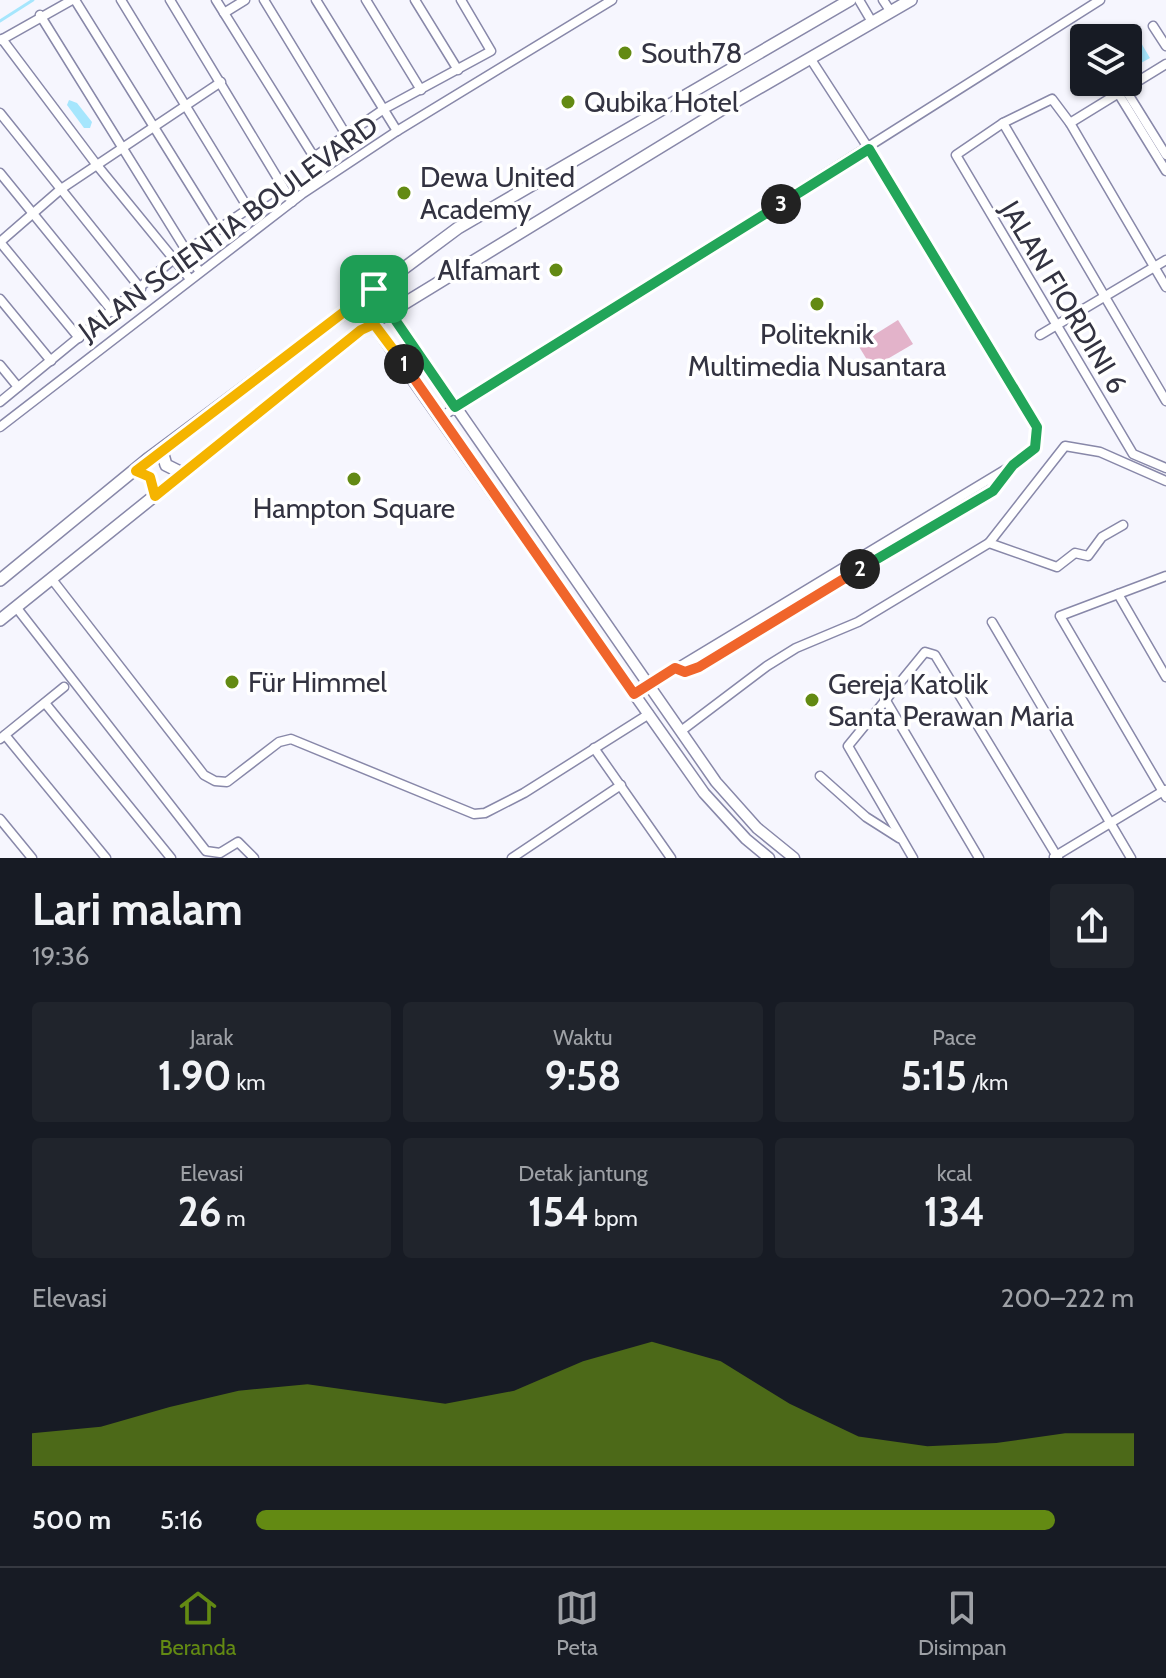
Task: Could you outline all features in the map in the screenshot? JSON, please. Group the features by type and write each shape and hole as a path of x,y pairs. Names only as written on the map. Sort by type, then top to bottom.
{"main road":[{"path":"2,575 357,301 458,228 850,0"},
{"path":"0,620 361,330 911,0"},
{"path":"162,451 166,465 182,473"},
{"path":"136,471 150,477 155,496"}],"street":[{"path":"190,279 1,40 40,15 74,0 218,230"},
{"path":"121,0 248,208"},
{"path":"170,0 292,202"},
{"path":"216,0 311,155 316,157 345,133 492,49 461,0"},
{"path":"224,13 245,0"},
{"path":"264,0 345,133"},
{"path":"316,0 395,128"},
{"path":"366,0 421,90"},
{"path":"415,0 458,70"},
{"name":"JALAN SCIENTIA BOULEVARD","path":"0,426 199,271 395,128 612,0"},
{"path":"859,0 872,22"},
{"path":"883,0 891,12"},
{"path":"441,417 1100,0"},
{"path":"40,15 199,271"},
{"path":"1159,29 1166,46"},
{"path":"634,694 1013,465 1035,448 1037,427 869,149 810,58"},
{"path":"1142,79 1166,64"},
{"path":"79,338 0,242 61,189 221,82"},
{"path":"1070,123 1114,96"},
{"path":"1125,96 1166,155"},
{"path":"1125,96 1166,171"},
{"path":"1166,287 1056,102 1047,99 1003,123 1166,401"},
{"path":"0,113 141,289"},
{"name":"JALAN FIORDINI 6","path":"1003,123 960,150 956,160 1136,457 1166,468"},
{"path":"0,173 113,312"},
{"path":"0,402 174,259 283,187"},
{"path":"155,236 170,227"},
{"path":"1040,335 1166,260"},
{"path":"374,289 648,685 740,811 794,858"},
{"path":"0,299 51,361"},
{"path":"357,301 704,793 746,839 769,858"},
{"path":"0,365 18,387"},
{"path":"681,731 796,648 858,622 989,543 1065,446 1100,452 1166,481"},
{"path":"989,543 1046,565 1060,567 1075,553 1088,556 1102,537 1123,525"},
{"path":"913,858 848,749 848,742 925,652 935,655 1056,857 1165,793 1060,616 1166,576"},
{"path":"51,578 204,775 215,781 227,782 279,742 291,739 474,814 485,813 524,793 649,714"},
{"path":"1118,594 1166,677"},
{"path":"16,607 206,851 220,853 238,842 254,858"},
{"path":"992,622 1131,858"},
{"path":"64,687 2,737 106,858"},
{"path":"885,699 979,858"},
{"path":"45,703 171,858"},
{"path":"594,748 671,858"},
{"path":"820,776 866,817 903,841"},
{"path":"512,858 621,785"},
{"path":"0,819 32,858"}],"shaded area":[{"path":"898,320 913,344 872,368 858,345"}],"water":[{"path":"1142,44 1150,58 1142,62"},
{"path":"69,100 77,103 92,122 90,128 84,128 67,105"}],"waterway":[{"path":"0,21 33,0"}],"place":[{"name":"South78","path":"625,53"},
{"name":"Qubika Hotel","path":"568,102"},
{"name":"Dewa United Academy","path":"404,193"},
{"name":"Alfamart","path":"556,270"},
{"name":"Politeknik Multimedia Nusantara","path":"817,304"},
{"name":"Hampton Square","path":"354,479"},
{"name":"Für Himmel","path":"232,682"},
{"name":"Gereja Katolik Santa Perawan Maria","path":"812,700"}],"route":[{"path":"869,149 1037,427 1037,441 1031,453 1013,465 993,491 699,667 690,672 675,668 634,694 374,324 361,330 225,436 155,496 150,477 136,471 149,458 374,289 455,407 869,149"}]}
